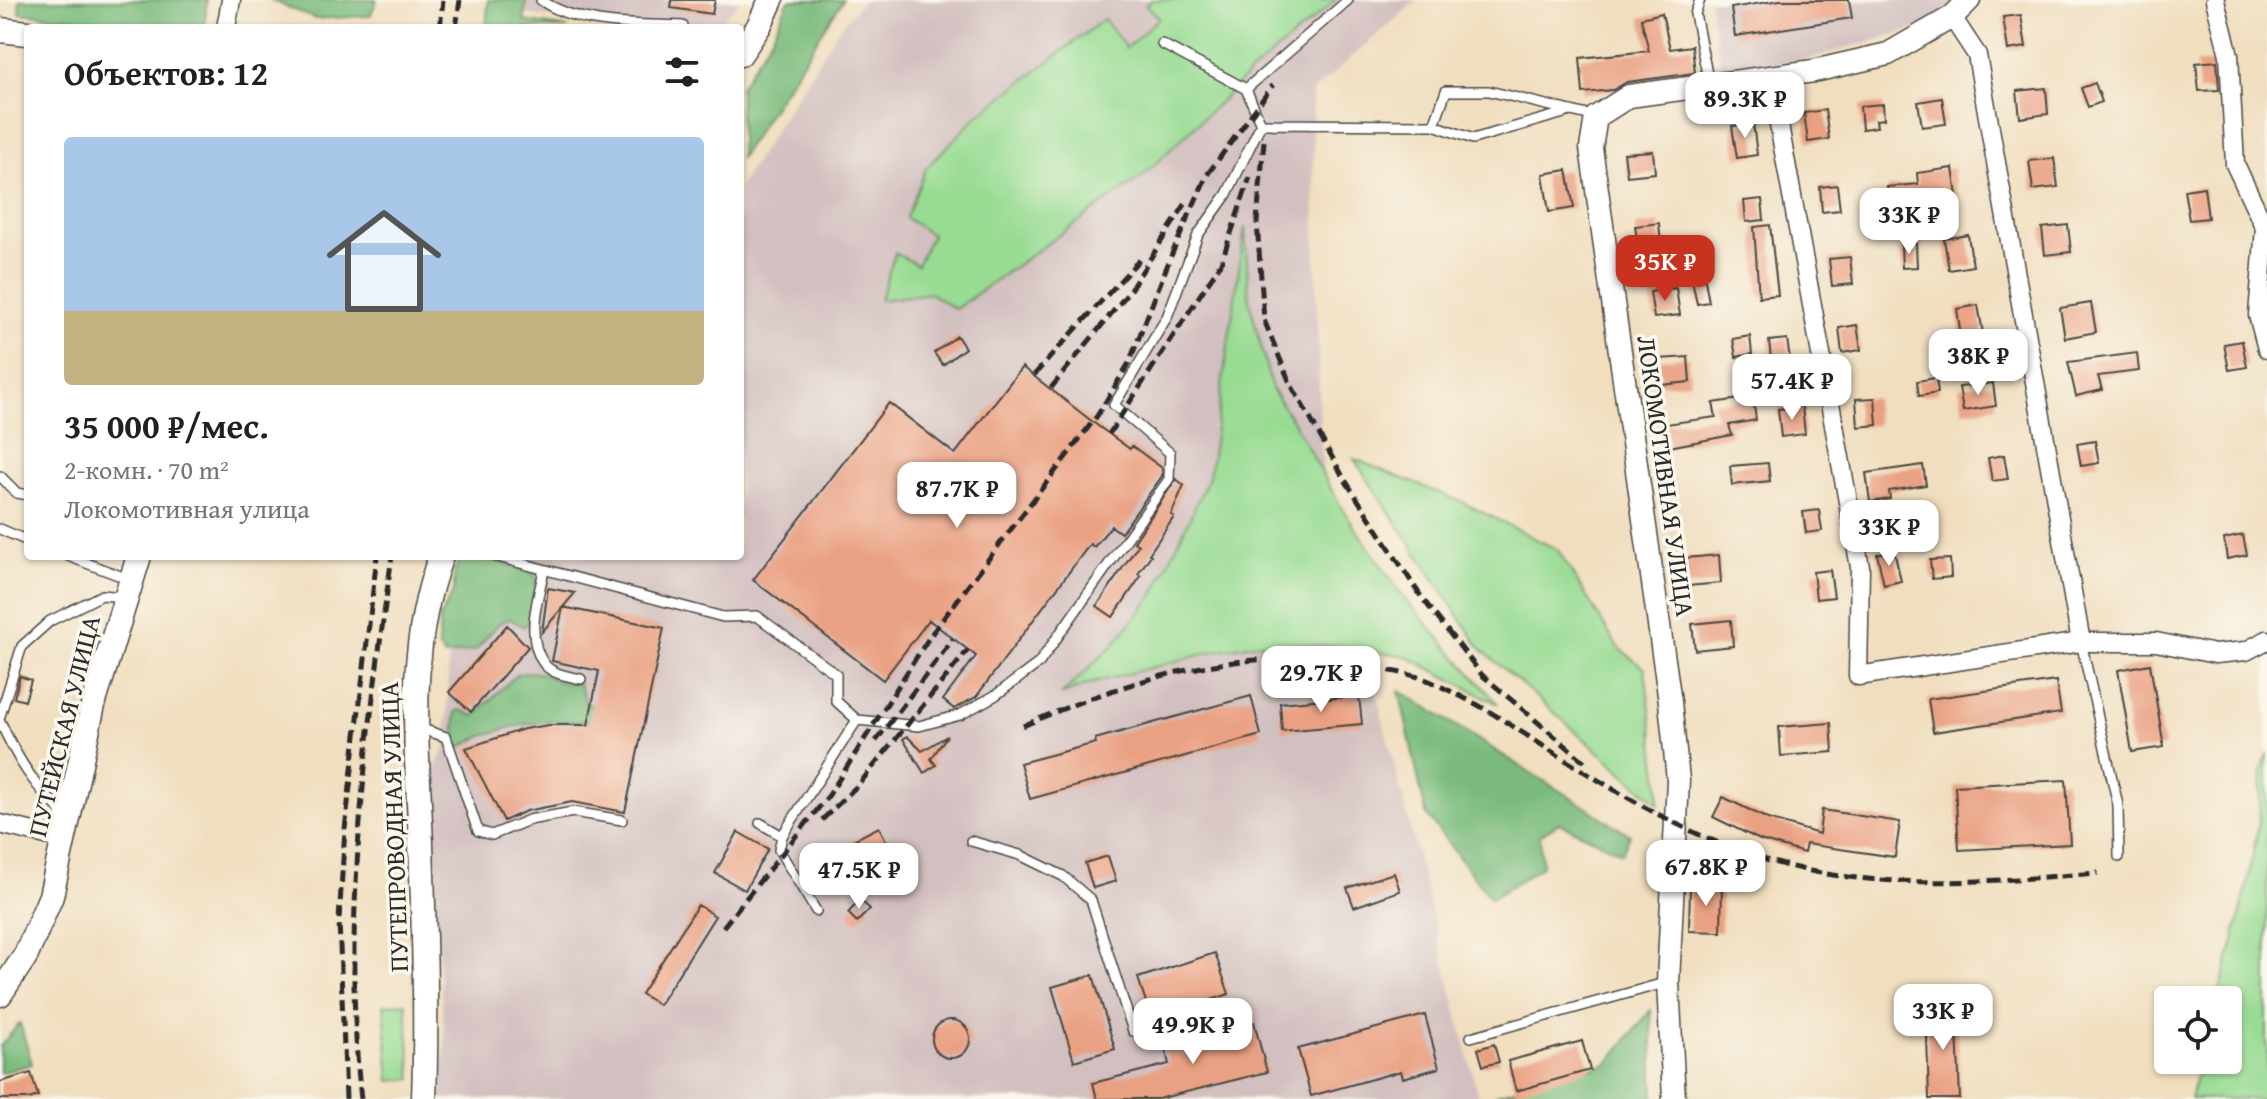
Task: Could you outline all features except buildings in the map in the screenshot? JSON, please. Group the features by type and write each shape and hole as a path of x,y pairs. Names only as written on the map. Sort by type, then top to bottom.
{"main road":[{"path":"742,24 764,0"},
{"path":"744,48 771,0"},
{"path":"0,30 24,33"},
{"name":"ПУТЕЙСКАЯ УЛИЦА","path":"0,994 26,955 51,896 93,705 138,560"},
{"name":"ПУТЕПРОВОДНАЯ УЛИЦА","path":"424,1099 427,1004 416,727 418,644 428,590 439,560"}],"street":[{"path":"227,24 231,0"},
{"path":"1596,117 1629,96 1814,71 1888,54 1952,17 1969,0"},
{"path":"2215,0 2229,55 2235,164 2265,228 2258,315 2267,349"},
{"path":"1952,17 1977,55 2081,642"},
{"path":"1770,76 1860,567 1858,676 2081,642 2156,642 2215,654 2246,651 2267,640"},
{"name":"ЛОКОМОТИВНАЯ УЛИЦА","path":"1596,117 1591,148 1670,702 1678,780 1668,982 1674,1099"},
{"path":"0,824 66,827"}],"lane":[{"path":"541,0 556,11 597,20 654,24"},
{"path":"1246,89 1348,0"},
{"path":"1700,0 1695,14 1709,84"},
{"path":"508,560 723,617 757,616 836,674 836,701 857,720 919,726 960,715 996,695 1039,663 1169,479 1170,453 1114,405 1167,317 1198,235 1227,194 1261,124 1246,89 1162,44"},
{"path":"1434,125 1446,91 1489,91 1596,117"},
{"path":"1261,124 1434,125 1473,139 1571,111"},
{"path":"0,476 17,493 24,494"},
{"path":"0,529 24,539"},
{"path":"76,560 129,588"},
{"path":"544,570 533,625 538,646 545,664 559,674 581,679"},
{"path":"66,827 14,753 0,719 22,646 50,621 102,595 129,588"},
{"path":"2081,642 2118,805 2119,857"},
{"path":"816,911 779,850 782,836 857,720"},
{"path":"416,727 446,737 478,831 492,835 529,820 565,813 622,820"},
{"path":"760,823 782,836"},
{"path":"971,841 1020,855 1063,876 1091,900 1133,1031"},
{"path":"1471,1037 1668,982"}],"shaded area":[{"path":"521,0 741,0 718,24 603,24 519,13"},
{"path":"863,0 1417,0 1312,92 1320,432 1329,550 1373,681 1479,1099 441,1099 445,1040 426,807 428,781 446,746 450,620 498,560 744,560 744,180 838,30"},
{"path":"1709,0 1959,0 1939,22 1807,59 1722,75"}],"green space":[{"path":"19,0 207,0 204,24 130,24 20,13"},
{"path":"271,0 377,0 370,16 315,19"},
{"path":"488,0 526,0 524,21 543,24 486,24"},
{"path":"789,0 843,0 744,152 744,81 773,35"},
{"path":"1151,0 1336,0 1248,75 1144,175 955,309 930,293 880,300 895,253 917,265 932,235 906,218 926,168 976,117 1104,19 1126,48 1159,18 1146,5"},
{"path":"1245,227 1249,300 1272,389 1343,510 1404,598 1498,704 1406,656 1332,646 1259,643 1211,652 1086,685 1061,695 1112,646 1153,596 1209,477"},
{"path":"1354,459 1462,502 1558,550 1617,646 1645,669 1659,804 1481,649"},
{"path":"463,560 491,560 533,572 537,582 528,623 524,627 510,619 499,623 476,650 445,656 438,647 440,617 454,590 454,573 458,563"},
{"path":"532,672 579,684 586,702 593,708 593,719 588,722 554,721 521,725 489,734 458,748 454,745 456,711 474,716 517,674"},
{"path":"1399,690 1630,835 1622,853 1559,823 1540,835 1542,866 1491,899 1426,814"},
{"path":"2267,753 2267,1099 2190,1099 2196,1074 2242,1074 2242,986 2221,986 2250,870 2259,817 2262,771"},
{"path":"406,1003 412,1079 390,1081 384,1005"},
{"path":"1651,1010 1654,1099 1498,1099 1497,1094 1607,1064"},
{"path":"20,1023 32,1064 0,1073 0,1046"}],"railway":[{"path":"440,24 443,0"},
{"path":"457,24 460,0"},
{"path":"723,927 829,795 930,636 1097,416 1129,363 1207,175 1273,85"},
{"path":"1264,141 1257,222 1264,320 1290,383 1345,480 1422,598 1482,675 1585,762"},
{"path":"1109,434 1221,263 1250,177"},
{"path":"1051,388 1128,293 1188,200"},
{"path":"1034,375 1139,260"},
{"path":"346,1099 339,920 345,829 377,560"},
{"path":"361,1099 356,1031 355,895 366,759 391,560"},
{"path":"876,741 953,639"},
{"path":"822,820 860,783 968,650"},
{"path":"1023,726 1108,692 1197,668 1243,661 1334,661 1409,675 1433,683 1485,709 1669,820 1719,843 1788,866 1831,875 1920,882 2098,873"}]}
